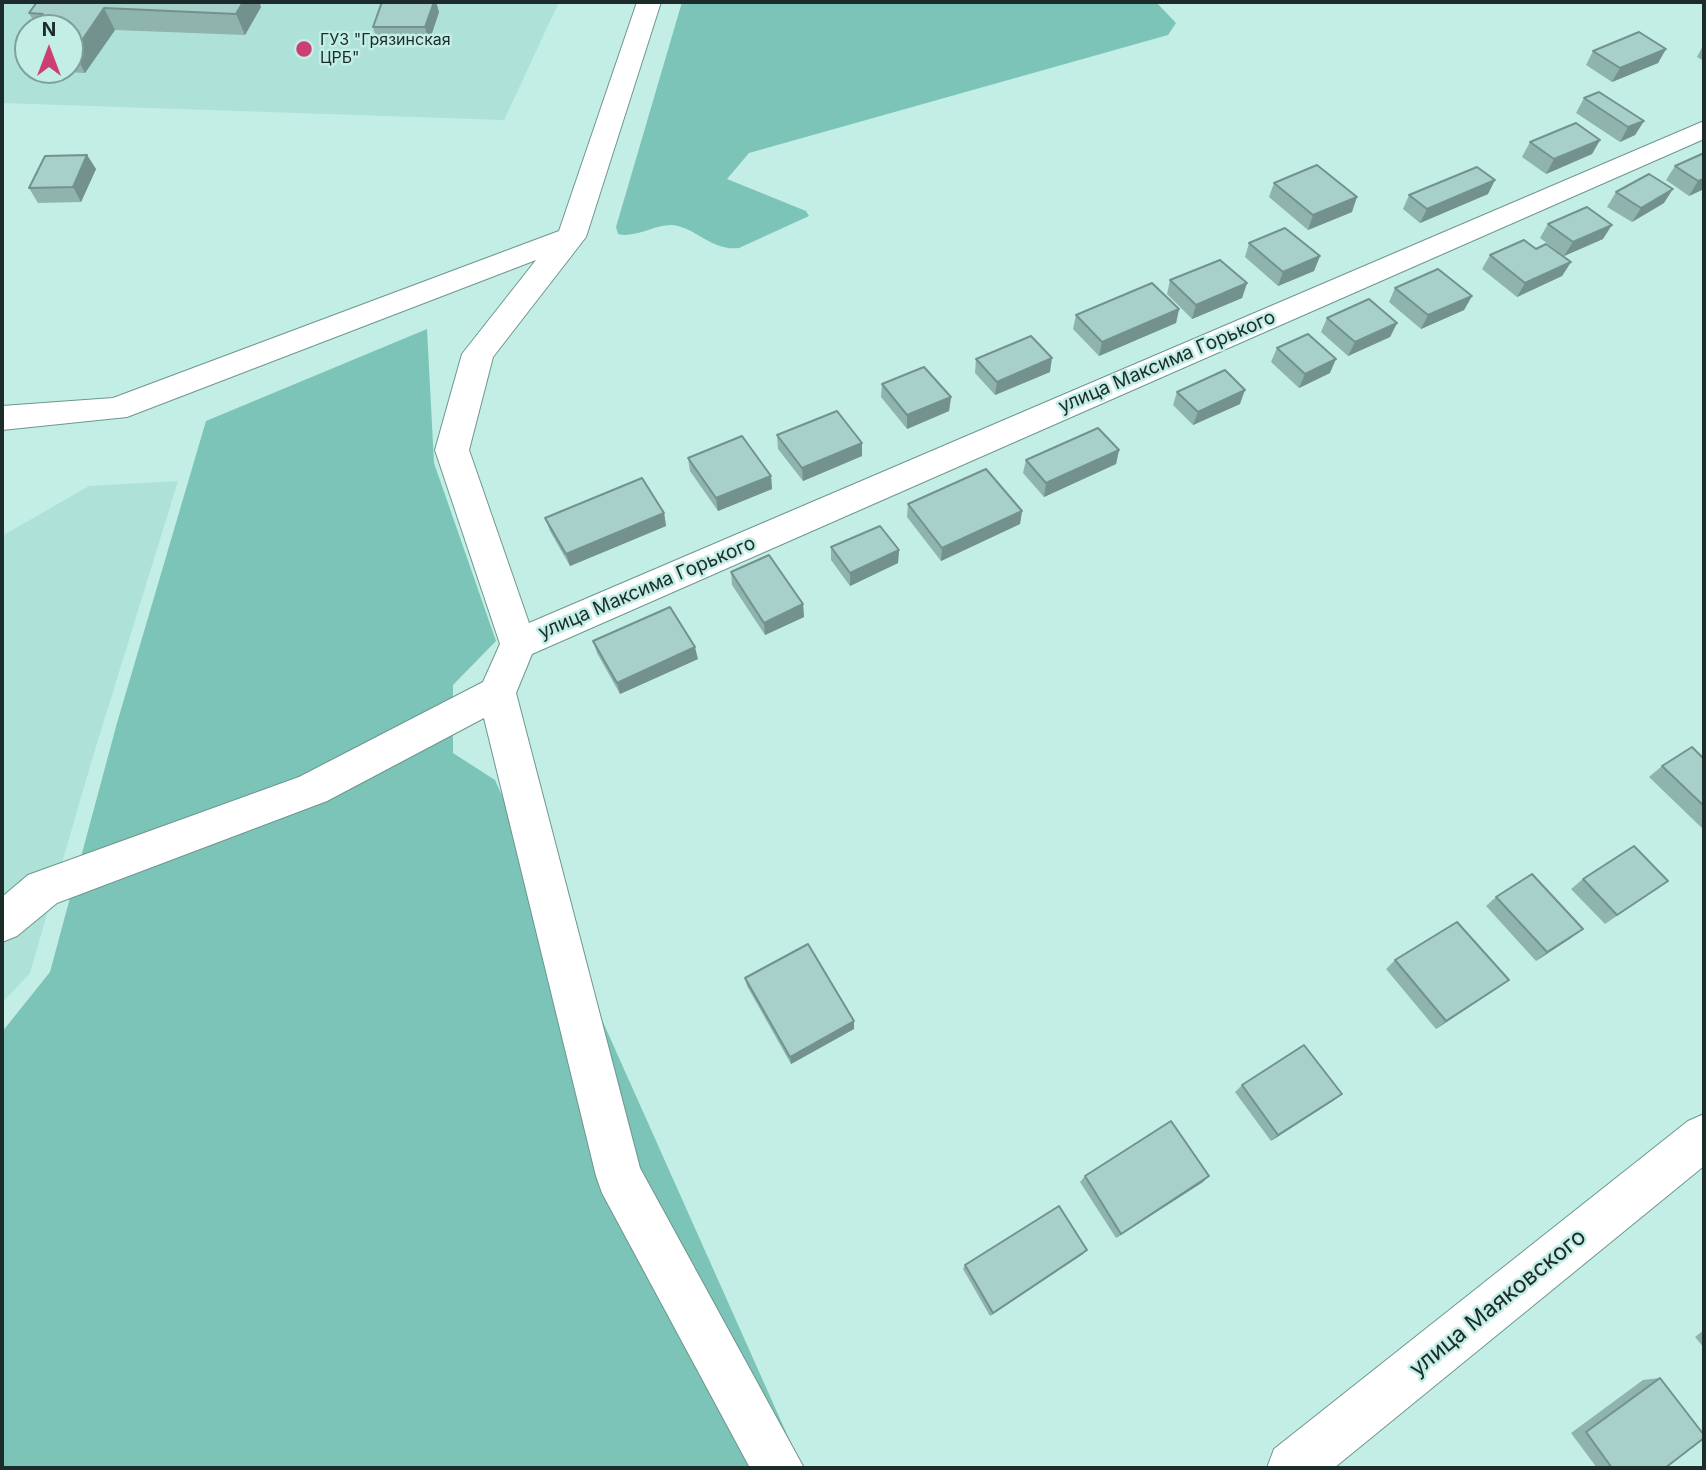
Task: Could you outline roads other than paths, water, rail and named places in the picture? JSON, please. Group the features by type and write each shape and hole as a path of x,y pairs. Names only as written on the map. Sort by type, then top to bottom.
{"street":[{"path":"2,418 116,409 571,237 649,2"},
{"name":"улица Максима Горького","path":"571,237 478,354 452,450 518,644 1704,129"},
{"path":"518,644 497,693 619,1176 778,1468"},
{"path":"2,922 43,889 313,789 497,693"},
{"name":"улица Маяковского","path":"1293,1468 1704,1137"}],"place":[{"name":"ГУЗ \"Грязинская ЦРБ\"","path":"304,49"}]}
